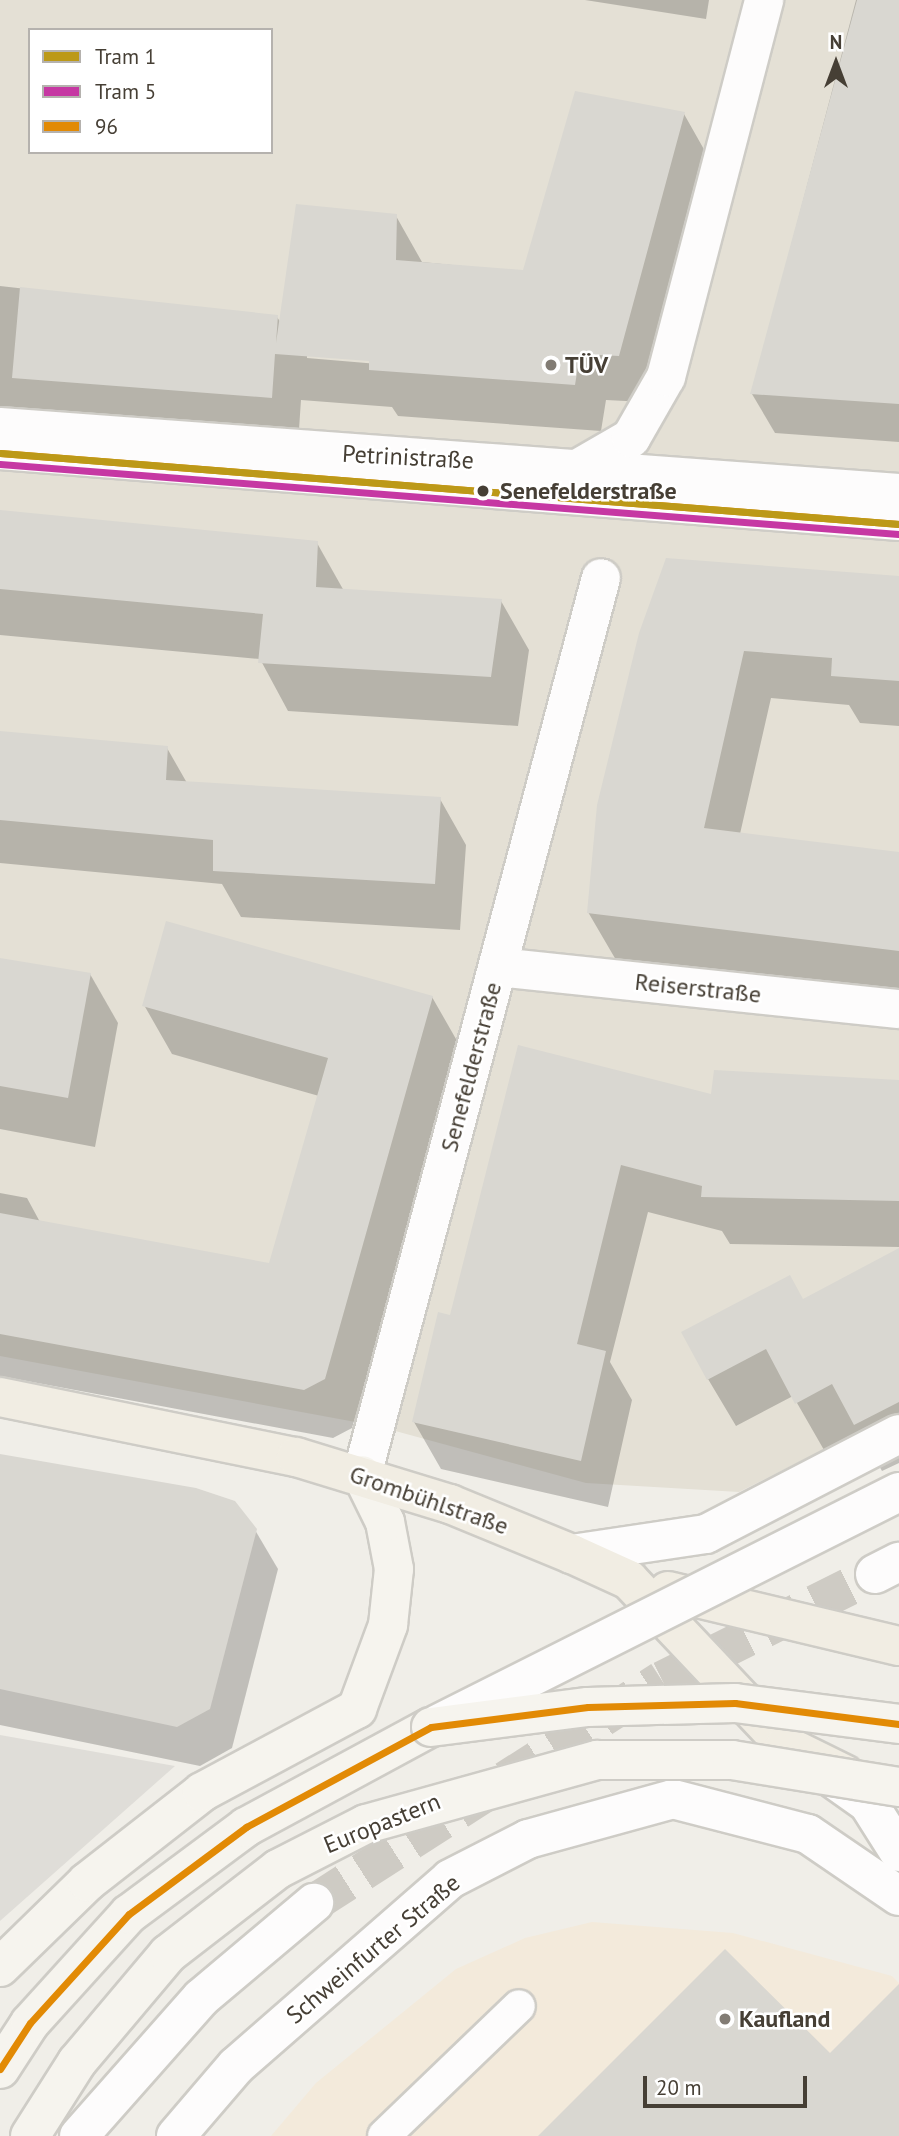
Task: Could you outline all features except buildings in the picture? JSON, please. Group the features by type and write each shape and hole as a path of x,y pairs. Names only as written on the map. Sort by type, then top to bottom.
{"main road":[{"name":"Grombühlstraße","path":"0,1397 362,1475 572,1554 629,1580 785,1745"},
{"path":"0,1968 87,1882 202,1792 357,1709 388,1625 394,1569 385,1522 362,1475"},
{"path":"629,1580 899,1646"},
{"path":"0,2069 30,2023 129,1914 246,1827 431,1727 588,1707 735,1703 899,1724"},
{"path":"785,1745 899,1801"},
{"name":"Europastern","path":"30,2136 77,2062 168,1954 278,1869 366,1824 597,1759 732,1760 899,1787"}],"street":[{"path":"579,468 631,438 666,377 764,0"},
{"name":"Petrinistraße","path":"0,427 579,468 899,494"},
{"name":"Senefelderstraße","path":"362,1475 601,578"},
{"name":"Reiserstraße","path":"498,967 899,1009"},
{"path":"572,1554 706,1534 899,1434"},
{"path":"431,1727 899,1492"},
{"path":"785,1745 868,1803 899,1852"},
{"name":"Schweinfurter Straße","path":"176,2136 236,2066 450,1879 528,1839 673,1799 769,1819 808,1834 899,1896"},
{"path":"79,2136 201,1998 314,1903"}],"lane":[{"name":"Petrinistraße","path":"0,453 899,524"},
{"path":"384,2136 519,2006"}],"shaded area":[{"path":"0,0 899,0 899,1412 739,1492 586,1483 377,1426 0,1356"},
{"path":"0,1735 175,1766 0,1921"},
{"path":"592,1922 733,1933 892,1976 899,1983 899,2136 271,2136 316,2083 456,1969 525,1938"}],"tunnel":[{"path":"314,1903 662,1680 875,1574"}],"tram line":[{"name":"1","path":"0,453 899,524"},
{"name":"5","path":"0,464 898,534"}],"transit line":[{"name":"96","path":"0,453 899,524"},
{"name":"96","path":"0,2069 30,2023 129,1914 246,1827 431,1727 588,1707 735,1703 899,1724"}],"place":[{"name":"TÜV","path":"551,365"},
{"name":"Senefelderstraße","path":"483,491"},
{"name":"Kaufland","path":"725,2019"}]}
